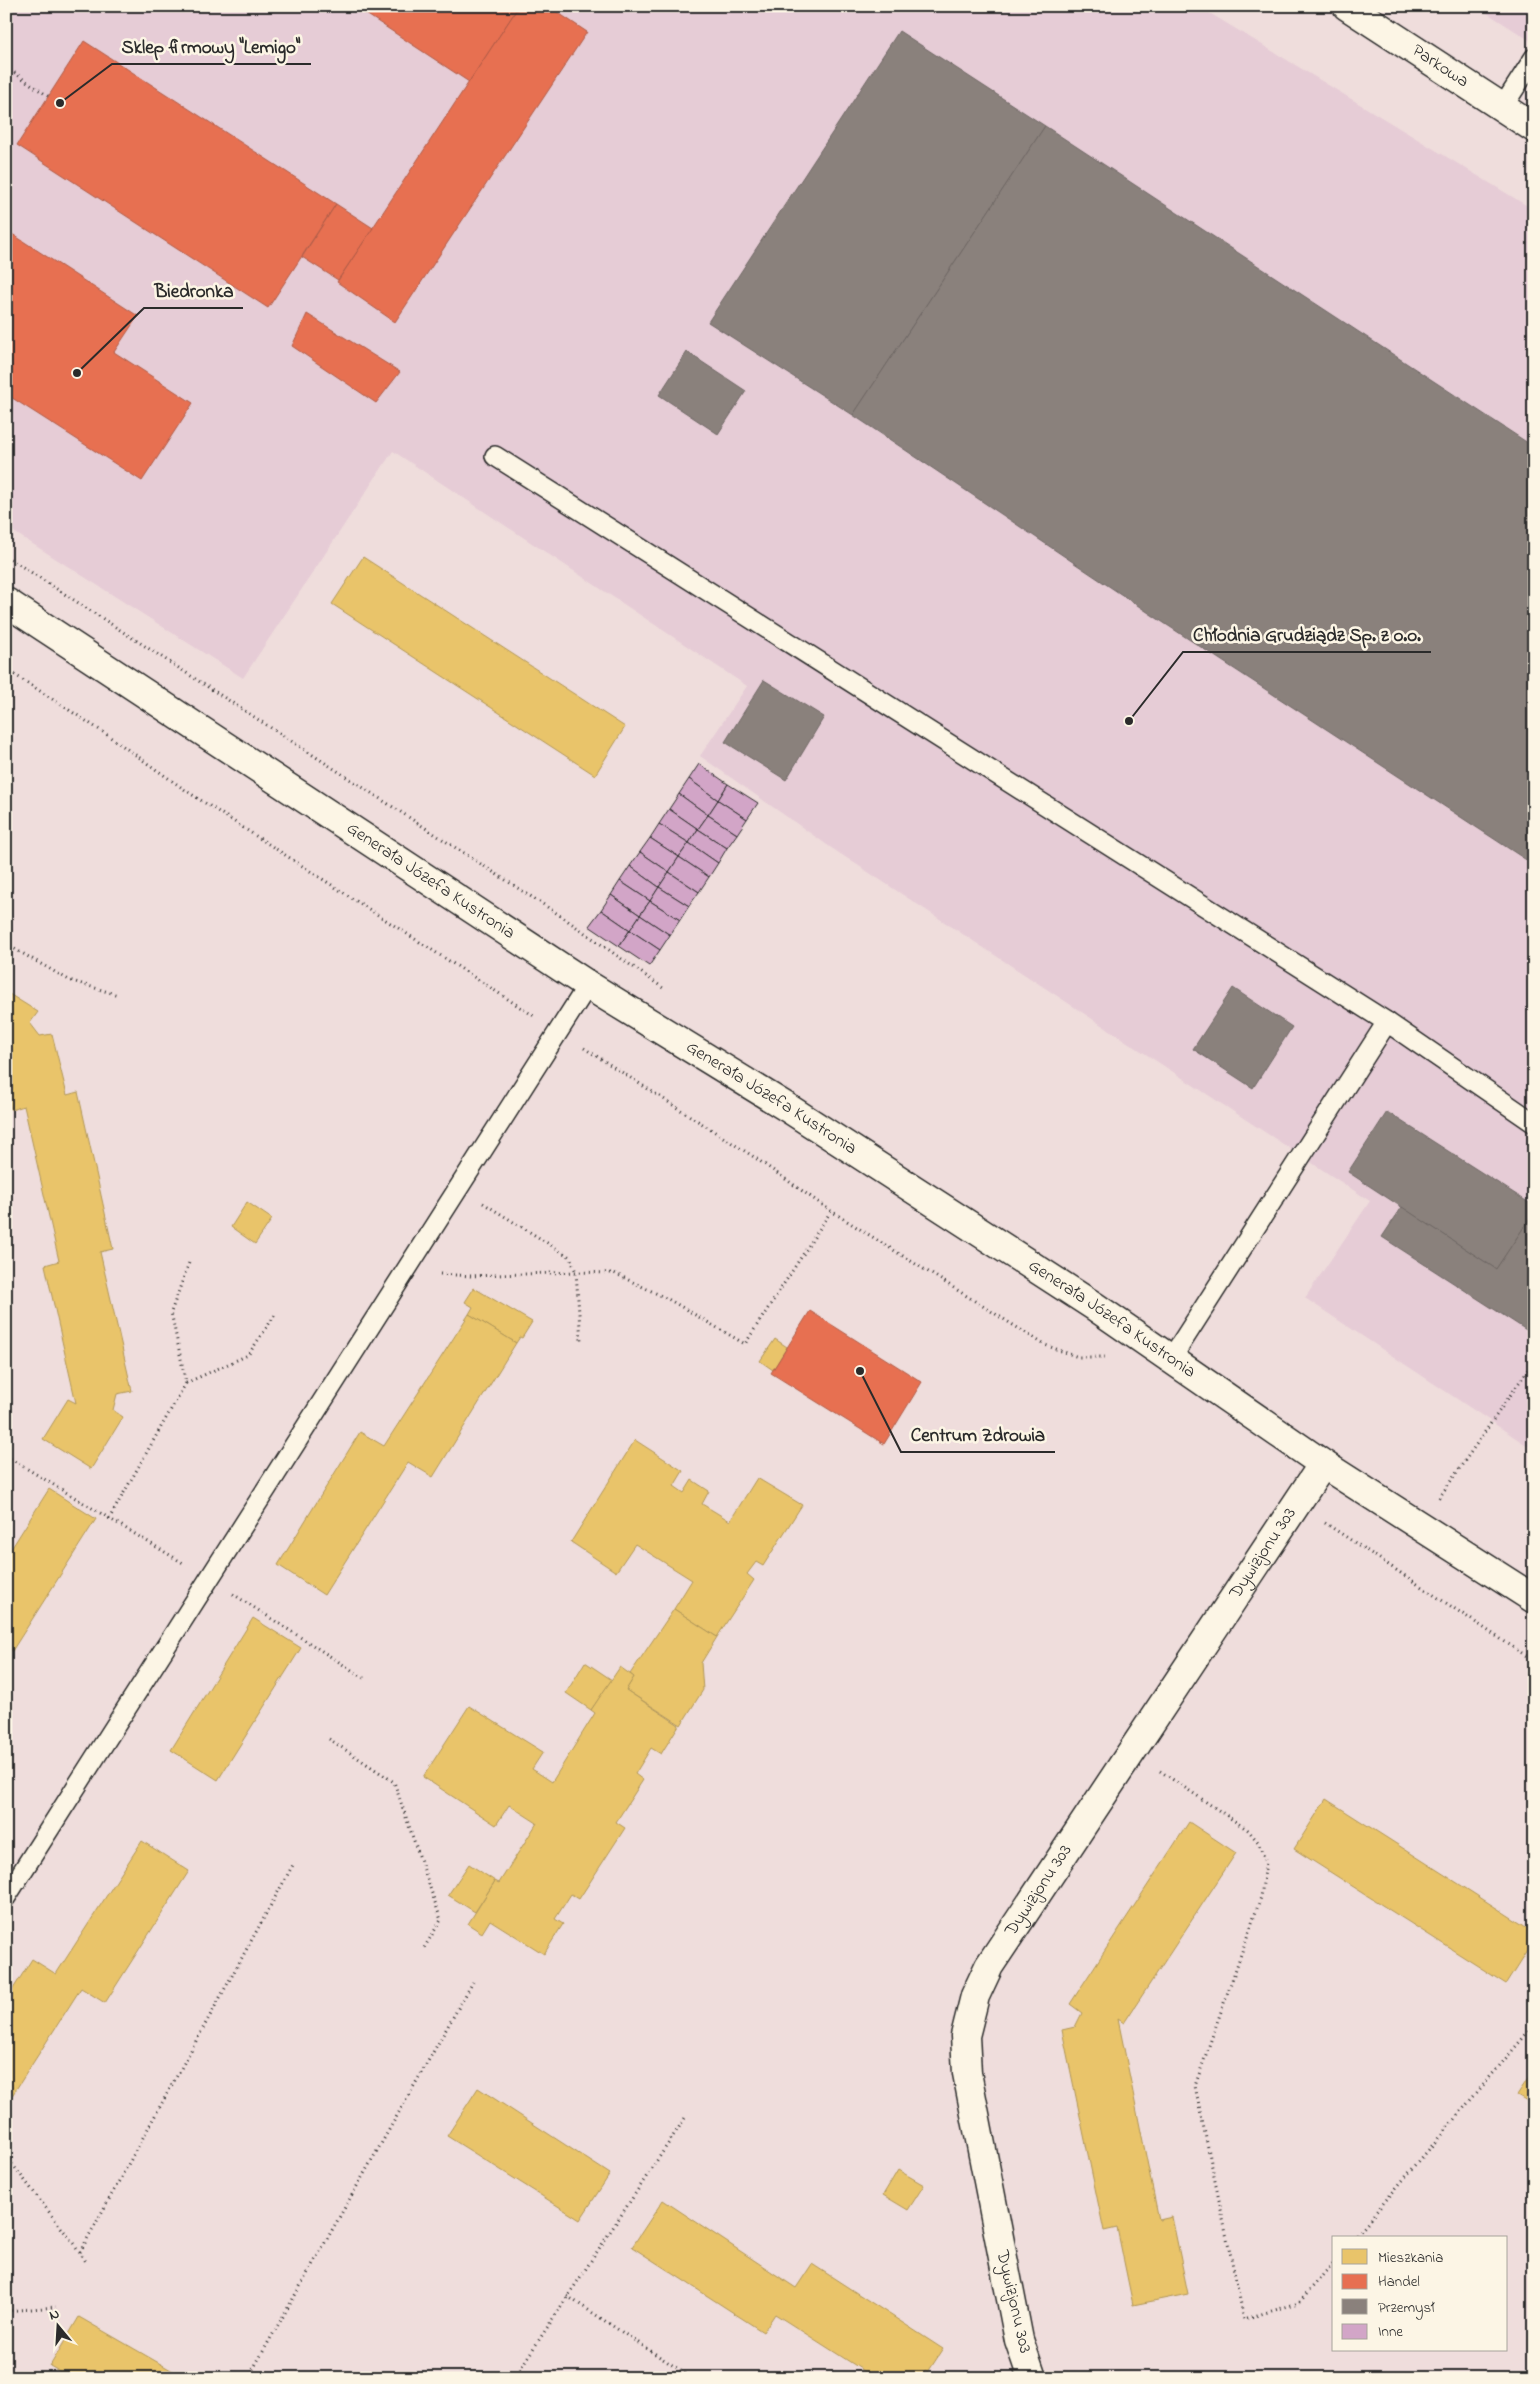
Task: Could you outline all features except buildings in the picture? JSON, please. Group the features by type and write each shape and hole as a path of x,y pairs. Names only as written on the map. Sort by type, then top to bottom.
{"street":[{"name":"Parkowa","path":"1347,6 1534,128"},
{"name":"Generała Józefa Kustronia","path":"6,602 588,985 788,1108 1094,1306 1323,1464 1534,1599"},
{"name":"Dywizjonu 303","path":"1032,2378 1019,2340 966,2073 964,2036 975,1996 989,1966 1323,1464"}],"lane":[{"path":"1502,108 1534,58"},
{"path":"494,456 1387,1022 1534,1123"},
{"path":"6,1897 588,985"},
{"path":"1171,1360 1387,1022"}],"path":[{"path":"6,67 48,96"},
{"path":"6,556 553,910 669,992"},
{"path":"6,669 103,732 188,792 754,1157 831,1211 1045,1345 1078,1357 1107,1357"},
{"path":"6,944 69,980 118,995"},
{"path":"460,1187 499,1215 570,1256 576,1272 581,1341"},
{"path":"410,1264 429,1273 470,1276 576,1272 614,1273 668,1299 745,1344 831,1211"},
{"path":"186,1383 170,1312 190,1260"},
{"path":"109,1519 186,1383 248,1355 277,1312"},
{"path":"1437,1501 1534,1361"},
{"path":"1296,1504 1534,1661"},
{"path":"329,1739 394,1782 441,1920 424,1948"},
{"path":"1132,1753 1248,1830 1258,1842 1266,1862 1261,1897 1195,2086 1244,2319 1299,2304 1332,2264"},
{"path":"80,2252 294,1864"},
{"path":"248,2378 473,1982"},
{"path":"1356,2236 1534,2024"},
{"path":"514,2378 685,2118"},
{"path":"6,2156 80,2252 86,2264"},
{"path":"568,2296 692,2378"},
{"path":"6,2311 56,2307"},
{"path":"776,2378 788,2375 786,2378"}],"shaded area":[{"path":"6,6 1198,6 1534,210 1534,1450 1305,1298 1370,1201 833,849 700,756 747,686 393,451 243,678 6,527"},
{"path":"1476,6 1534,6 1534,43"}],"place":[{"name":"Sklep firmowy \"Lemigo\"","path":"60,103"},
{"name":"Biedronka","path":"77,373"},
{"name":"Chłodnia Grudziądz Sp. z o.o.","path":"1129,721"},
{"name":"Centrum Zdrowia","path":"860,1371"}]}
